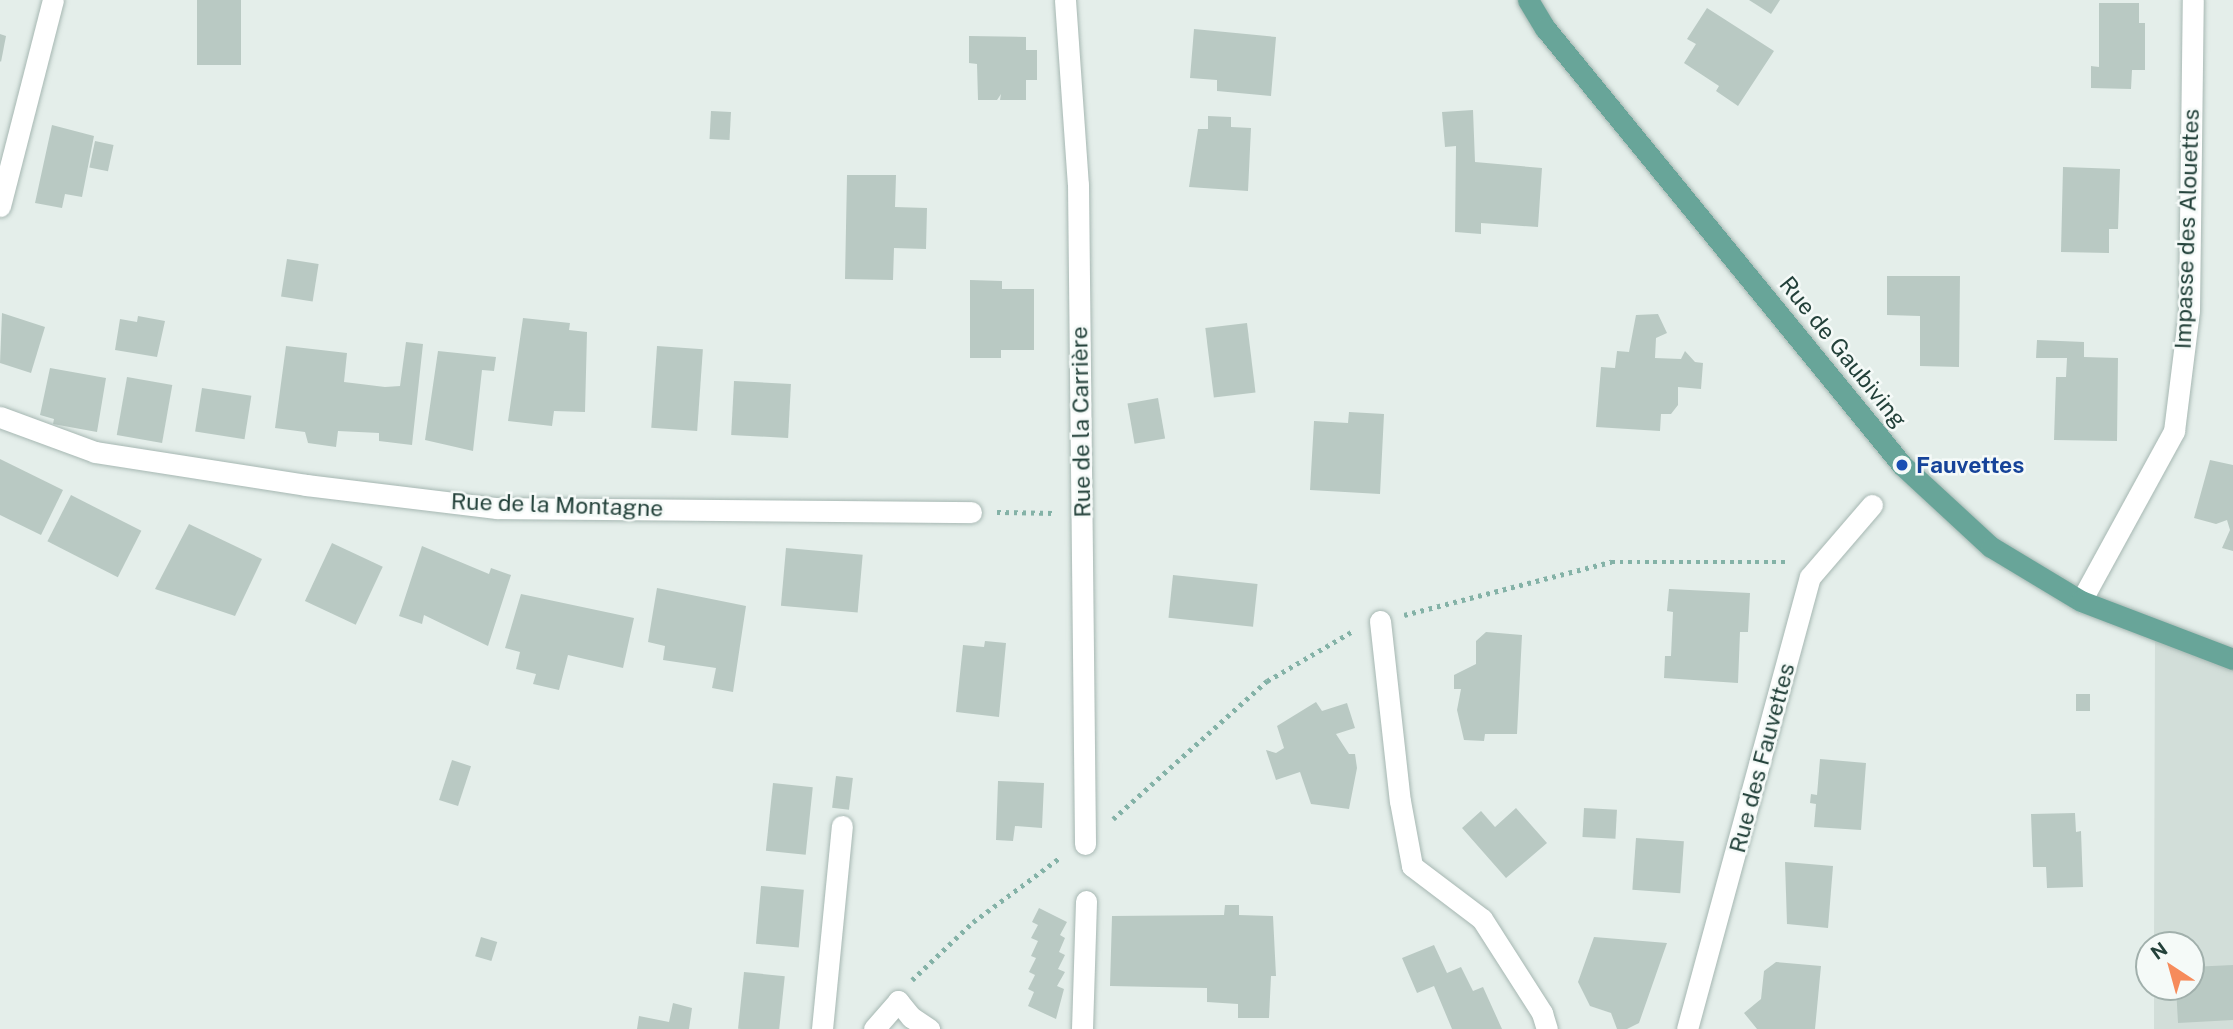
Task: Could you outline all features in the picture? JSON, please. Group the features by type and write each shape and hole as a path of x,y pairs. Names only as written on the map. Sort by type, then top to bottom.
{"main road":[{"name":"Rue de Gaubiving","path":"1528,0 1545,29 1902,466 1990,547 2081,601 2233,659"}],"street":[{"path":"0,206 53,0"},
{"name":"Rue de la Carrière","path":"1065,0 1079,184 1085,844"},
{"name":"Impasse des Alouettes","path":"2081,601 2174,431 2189,310 2193,0"},
{"name":"Rue de la Montagne","path":"0,417 95,452 306,485 496,508 971,512"},
{"name":"Rue des Fauvettes","path":"1687,1029 1810,577 1872,505"},
{"path":"1380,621 1412,866 1482,919 1542,1013 1547,1029"},
{"path":"822,1029 842,827"},
{"path":"1082,1029 1086,901"},
{"path":"873,1029 898,1001 911,1017 929,1029"}],"path":[{"path":"971,512 1081,513"},
{"path":"898,1001 922,967 973,922 1045,866 1085,844 1267,681 1339,637 1380,621 1611,562 1800,562 1820,567"}],"shaded area":[{"path":"2155,635 2233,656 2233,1029 2154,1029 2154,1001 2205,1001 2205,931 2154,931"}],"building":[{"path":"197,0 241,0 241,65 197,65"},
{"path":"1749,0 1780,0 1771,14"},
{"path":"2099,3 2139,3 2139,23 2145,23 2145,70 2132,70 2131,89 2091,88 2091,66 2099,67"},
{"path":"1707,8 1774,51 1738,106 1716,91 1719,86 1684,63 1696,44 1687,39"},
{"path":"1194,29 1276,37 1271,96 1217,91 1217,80 1190,78"},
{"path":"0,34 6,36 1,62 0,61"},
{"path":"969,36 1026,37 1026,50 1037,50 1037,80 1026,80 1026,100 1000,100 1001,94 997,100 978,100 977,64 969,63"},
{"path":"1473,110 1475,162 1542,168 1538,227 1481,223 1481,234 1455,232 1456,146 1445,147 1442,112"},
{"path":"711,111 731,112 730,140 710,139"},
{"path":"1208,116 1231,117 1231,127 1251,128 1248,191 1189,187 1198,129 1208,129"},
{"path":"52,125 94,136 82,197 65,194 62,208 35,203"},
{"path":"95,141 114,145 108,171 89,167"},
{"path":"2063,167 2120,169 2118,229 2109,229 2109,253 2061,252"},
{"path":"847,175 896,175 895,207 927,208 926,249 894,248 893,280 845,279"},
{"path":"287,259 319,264 313,302 281,297"},
{"path":"1887,276 1960,276 1959,367 1920,366 1920,316 1887,315"},
{"path":"970,280 1002,281 1002,289 1034,289 1034,350 1001,350 1001,358 970,358"},
{"path":"2,313 45,327 31,373 0,363"},
{"path":"1658,314 1667,333 1656,338 1655,358 1681,359 1685,351 1695,362 1703,363 1701,389 1678,387 1678,405 1671,414 1661,414 1660,431 1596,427 1601,367 1615,368 1617,351 1629,352 1636,315"},
{"path":"138,316 165,321 157,357 115,350 120,319 137,322"},
{"path":"523,318 570,323 569,330 587,332 585,412 554,411 552,426 508,421"},
{"path":"1247,323 1256,392 1214,398 1205,328"},
{"path":"2037,340 2084,342 2084,357 2118,358 2117,441 2054,440 2056,377 2066,377 2067,358 2036,358"},
{"path":"406,342 423,344 412,445 379,441 379,433 338,431 336,447 308,443 305,432 275,428 286,346 347,353 344,382 385,387 400,386"},
{"path":"657,346 703,349 697,431 651,428"},
{"path":"438,351 496,357 494,371 482,370 473,451 425,440"},
{"path":"50,368 106,378 97,432 53,424 54,419 40,415"},
{"path":"127,377 172,385 162,443 117,435"},
{"path":"734,381 791,384 788,438 731,435"},
{"path":"202,388 251,396 245,439 195,431"},
{"path":"1158,398 1165,438 1135,444 1127,403"},
{"path":"1349,412 1384,414 1380,494 1310,490 1314,421 1348,423"},
{"path":"0,459 63,490 41,535 0,515"},
{"path":"2210,460 2233,465 2233,551 2222,548 2230,530 2227,520 2216,524 2194,518"},
{"path":"71,495 141,531 118,577 47,541"},
{"path":"189,524 262,559 235,616 155,589"},
{"path":"332,543 383,567 356,625 305,601"},
{"path":"422,546 489,574 491,568 511,575 488,646 424,615 422,624 399,616"},
{"path":"786,548 863,555 858,612 781,606"},
{"path":"1173,575 1258,584 1253,627 1169,618"},
{"path":"657,588 746,606 733,692 712,688 716,668 663,660 665,646 648,642"},
{"path":"1669,589 1750,593 1748,632 1740,632 1738,683 1664,678 1665,656 1671,656 1673,612 1667,611"},
{"path":"521,594 634,618 623,668 568,655 559,690 533,684 536,674 516,669 520,652 505,648"},
{"path":"1486,632 1522,635 1517,734 1485,734 1484,741 1464,740 1457,710 1461,689 1454,689 1454,675 1476,664 1476,641"},
{"path":"985,641 1006,643 999,717 956,712 963,645 984,647"},
{"path":"2076,694 2090,694 2090,711 2076,711"},
{"path":"1316,702 1322,711 1347,703 1355,728 1336,734 1349,754 1355,754 1357,768 1349,809 1311,804 1300,772 1276,780 1266,750 1276,753 1284,748 1277,726"},
{"path":"1820,759 1866,763 1861,830 1814,827 1816,804 1810,803 1811,794 1817,795"},
{"path":"452,760 471,766 458,806 439,800"},
{"path":"836,776 853,778 849,810 832,808"},
{"path":"998,781 1044,783 1042,828 1015,826 1013,841 996,840"},
{"path":"773,783 813,787 806,855 766,851"},
{"path":"1516,808 1547,843 1506,878 1462,828 1481,811 1495,827"},
{"path":"1584,808 1617,810 1615,839 1582,837"},
{"path":"2075,813 2076,832 2081,831 2083,887 2047,888 2046,867 2033,867 2031,814"},
{"path":"1636,838 1684,841 1680,893 1632,890"},
{"path":"1785,862 1833,866 1828,928 1787,924"},
{"path":"761,886 804,890 799,948 756,944"},
{"path":"1225,905 1239,905 1239,915 1273,916 1276,976 1271,976 1269,1018 1238,1018 1238,1004 1207,1002 1207,988 1110,986 1112,916 1224,915"},
{"path":"1039,908 1067,922 1060,935 1065,938 1059,952 1065,955 1058,969 1065,972 1057,986 1064,989 1056,1019 1028,1006 1034,992 1028,989 1035,975 1029,972 1036,958 1031,956 1038,941 1031,938 1038,925 1032,922"},
{"path":"481,937 497,942 491,961 475,956"},
{"path":"1594,937 1667,943 1639,1023 1627,1029 1617,1029 1611,1013 1590,1006 1578,982"},
{"path":"1434,945 1447,973 1461,967 1473,991 1483,987 1502,1029 1452,1029 1434,986 1417,993 1402,958"},
{"path":"1776,962 1821,966 1815,1029 1757,1029 1744,1013 1761,999 1764,971"},
{"path":"2233,965 2233,1020 2178,1023 2177,1001 2205,1001 2205,966"},
{"path":"744,972 785,976 779,1029 738,1029"},
{"path":"673,1003 692,1008 689,1029 637,1029 639,1016 669,1022"}],"place":[{"name":"Fauvettes","path":"1902,465"}]}
